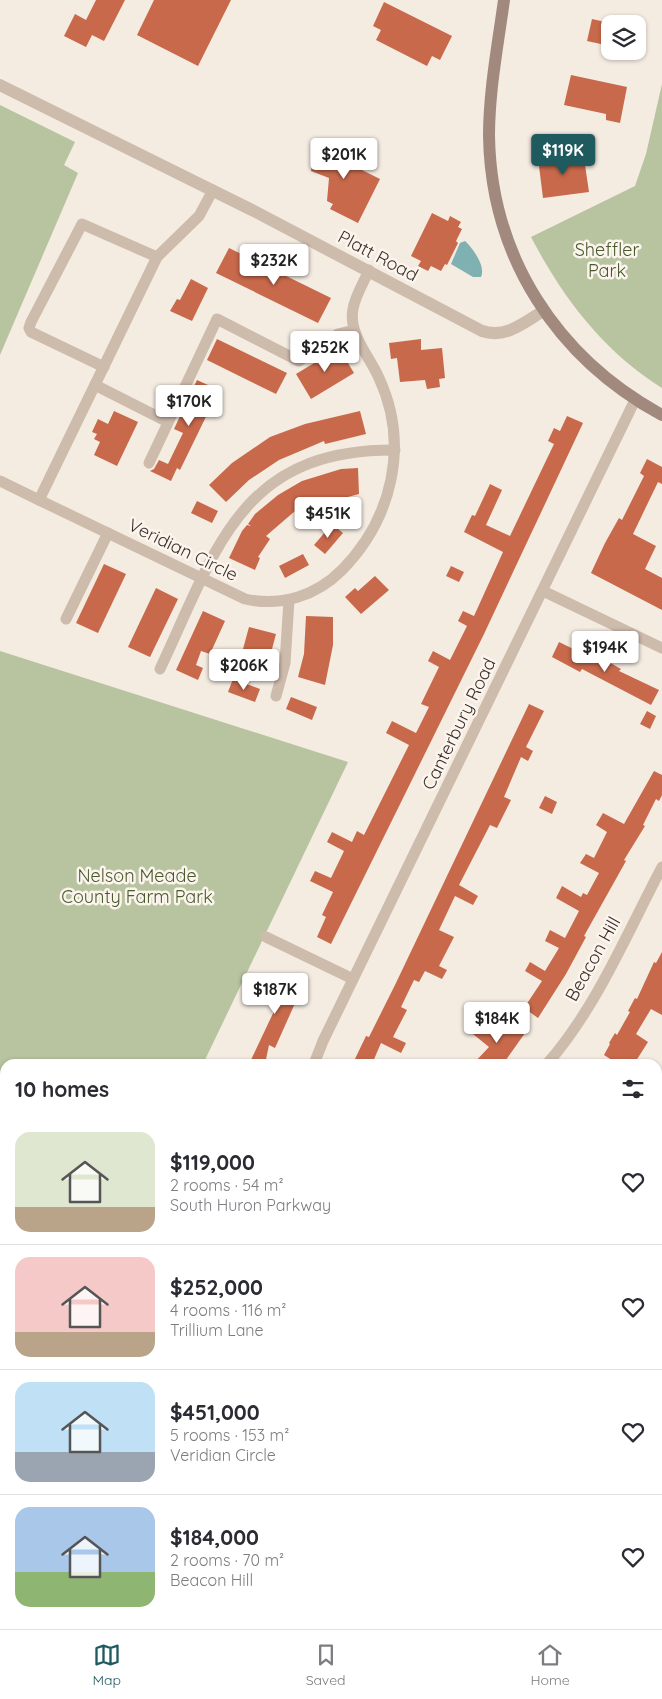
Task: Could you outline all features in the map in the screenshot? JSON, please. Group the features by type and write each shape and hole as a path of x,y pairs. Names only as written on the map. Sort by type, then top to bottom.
{"main road":[{"path":"504,0 489,134 492,173 498,207 509,242 521,271 543,312 582,356 604,377 636,400 662,415"}],"street":[{"name":"Platt Road","path":"0,85 213,190 369,270 476,328 492,334 506,332 543,312"},
{"path":"39,500 157,257 199,216 213,190"},
{"path":"104,367 31,332 29,328 31,322 82,224 157,257"},
{"name":"Veridian Circle","path":"0,481 245,599 274,602 311,594 334,579 354,558 374,531 389,495 394,450 386,395 354,330 353,309 369,270"},
{"path":"149,463 217,318 299,360 338,334 354,330"},
{"path":"94,385 168,422"},
{"name":"Canterbury Road","path":"316,1059 353,979 636,400"},
{"path":"160,669 222,537 241,511 262,490 286,473 312,463 345,454 375,450 394,450"},
{"path":"66,619 108,533"},
{"path":"543,592 662,648"},
{"path":"276,696 285,663 289,600"},
{"name":"Beacon Hill","path":"551,1059 581,1018 662,867"},
{"path":"266,937 353,979"}],"green space":[{"name":"Sheffler Park","path":"662,84 662,388 621,357 586,322 557,281 531,237 635,186 646,154"},
{"path":"0,105 75,142 64,165 78,173 0,355"},
{"name":"Nelson Meade County Farm Park","path":"0,651 348,762 205,1059 0,1059"}],"water":[{"path":"465,241 472,248 480,263 482,268 481,277 473,277 451,264 460,243"}],"building":[{"path":"96,0 125,0 104,41 92,35 86,47 64,36 75,14 86,20"},
{"path":"154,0 231,0 198,66 137,35"},
{"path":"384,2 452,36 440,60 432,56 427,66 376,40 381,30 373,26"},
{"path":"592,19 601,21 601,44 587,41"},
{"path":"571,75 627,87 620,123 606,120 606,114 564,105"},
{"path":"315,142 346,146 346,149 354,150 352,165 380,179 358,223 330,209 333,204 327,201 329,178 311,171"},
{"path":"569,154 570,161 584,158 589,192 543,198 538,158"},
{"path":"432,213 448,221 450,216 461,222 458,227 462,229 456,241 458,243 447,265 445,264 441,271 431,266 428,271 418,266 421,261 411,256"},
{"path":"229,248 331,298 318,323 216,273"},
{"path":"191,279 208,288 192,321 170,311 177,299 180,300"},
{"path":"217,339 287,373 276,394 207,360"},
{"path":"421,339 421,350 442,348 445,378 439,379 440,387 427,389 425,380 400,382 397,358 391,359 389,343"},
{"path":"339,348 354,373 311,399 296,374"},
{"path":"197,380 219,390 180,470 177,468 171,481 150,471 154,469 159,460 168,464 183,433 174,429"},
{"path":"114,411 138,422 117,466 94,455 100,442 94,439 97,434 92,432 98,419 108,424"},
{"path":"360,411 366,434 325,444 324,441 279,460 249,480 226,502 209,485 232,463 270,437 305,424"},
{"path":"567,416 583,423 484,634 331,944 317,937 326,917 322,915 333,892 310,881 315,871 331,878 344,851 327,842 332,832 352,842 357,831 364,835 409,745 386,733 392,721 416,733 429,707 421,704 439,667 428,661 433,651 450,660 467,626 458,621 463,611 474,616 503,552 464,532 472,515 475,516 490,484 502,490 486,525 510,536 554,444 548,441 554,428 560,431"},
{"path":"647,459 662,467 662,484 658,482 633,534 656,546 645,569 662,578 662,610 591,573 605,543 619,518 622,520 644,476 640,473"},
{"path":"358,468 359,494 325,503 324,500 304,509 302,505 266,536 270,539 258,557 260,558 255,570 229,558 242,531 247,525 251,526 248,524 255,514 278,495 302,481 341,469"},
{"path":"197,501 218,511 212,523 191,513"},
{"path":"332,524 343,533 325,554 314,545"},
{"path":"303,554 309,565 285,578 279,566"},
{"path":"104,564 126,574 98,633 76,623"},
{"path":"451,566 464,572 459,582 446,576"},
{"path":"375,576 389,590 361,614 345,597 355,588 358,591"},
{"path":"156,588 178,599 150,657 128,647"},
{"path":"203,611 225,621 210,654 201,651 196,665 203,668 198,680 176,670"},
{"path":"306,616 333,617 333,645 325,685 298,677 304,654"},
{"path":"249,627 276,634 267,668 240,660"},
{"path":"559,642 598,661 606,663 607,661 621,669 619,671 659,690 651,705 582,669 580,672 552,657"},
{"path":"233,679 260,689 255,702 228,692"},
{"path":"291,697 317,707 312,720 286,709"},
{"path":"529,704 544,711 526,747 533,751 528,761 521,757 504,797 511,800 497,828 490,825 459,885 478,896 473,905 455,896 439,930 454,937 439,966 447,970 442,979 425,971 419,982 414,980 401,1007 407,1010 393,1037 406,1043 401,1053 381,1043 374,1059 355,1059 366,1036 369,1037"},
{"path":"647,711 656,716 650,729 640,724"},
{"path":"654,771 662,775 662,795 659,801 656,799 643,825 645,826 624,860 626,861 584,936 586,937 566,974 538,1018 524,1008 542,981 525,971 530,962 545,971 559,948 545,941 550,930 565,938 579,911 556,898 562,886 581,897 583,893 587,895 599,873 580,863 586,854 594,858 607,832 596,825 603,813 624,824"},
{"path":"545,796 557,802 552,814 539,808"},
{"path":"662,952 662,1015 651,1009 636,1034 648,1042 637,1059 610,1059 604,1055 609,1043 615,1033 617,1035 630,1012 628,1011 635,998 637,999 654,962 656,963"},
{"path":"264,974 300,992 275,1048 269,1045 266,1059 251,1059 276,1007 270,1004 274,998 256,989"},
{"path":"475,1022 498,1040 513,1023 525,1033 507,1059 478,1059 489,1047 468,1030"}]}
